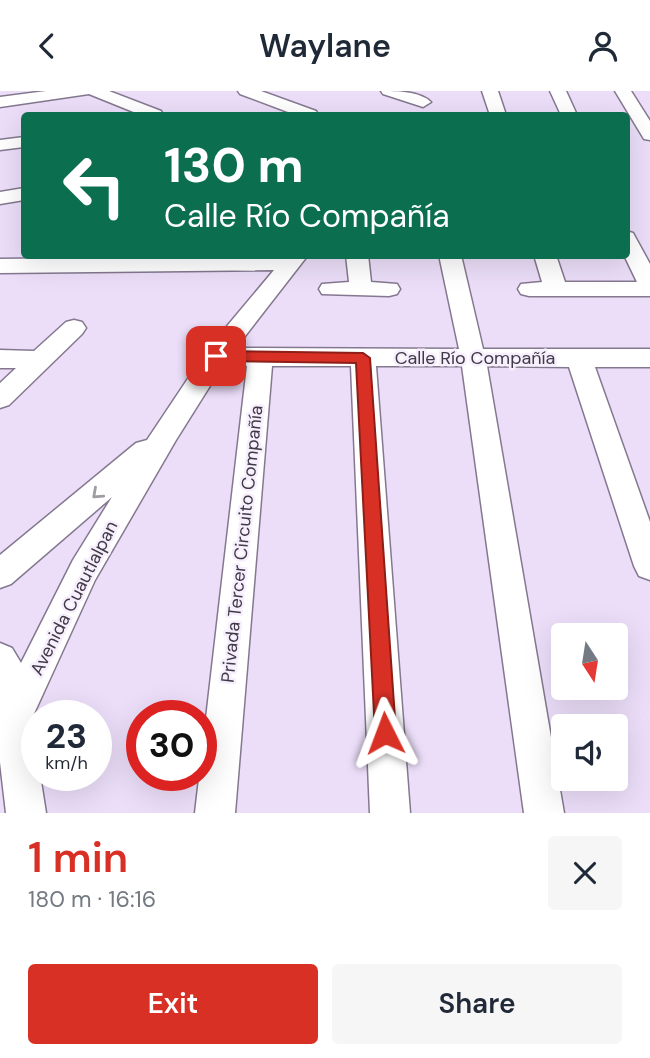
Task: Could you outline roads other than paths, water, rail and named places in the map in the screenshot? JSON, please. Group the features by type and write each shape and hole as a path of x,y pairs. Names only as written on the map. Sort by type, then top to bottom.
{"street":[{"path":"246,91 302,112"},
{"path":"389,91 421,107"},
{"path":"490,91 497,112"},
{"path":"558,91 568,112"},
{"path":"623,91 650,135"},
{"path":"0,102 85,94 145,112"},
{"path":"0,145 21,142"},
{"path":"0,198 21,194"},
{"path":"529,289 650,288 630,246"},
{"path":"0,266 120,260 295,259"},
{"name":"Avenida Cuautlalpan","path":"6,734 84,570 166,433 216,356 295,259"},
{"path":"357,259 361,289"},
{"path":"451,259 473,358 544,813"},
{"path":"546,259 556,289"},
{"path":"330,289 389,289"},
{"path":"0,398 74,328"},
{"name":"Calle Río Compañía","path":"216,356 650,358"},
{"name":"Privada Tercer Circuito Compañía","path":"215,813 260,358"},
{"path":"363,358 390,813"},
{"path":"579,358 650,566"},
{"path":"0,359 39,360"},
{"name":"Avenida Cuautlalpan","path":"0,574 166,433"},
{"path":"0,660 12,682 6,734 26,813"}]}
